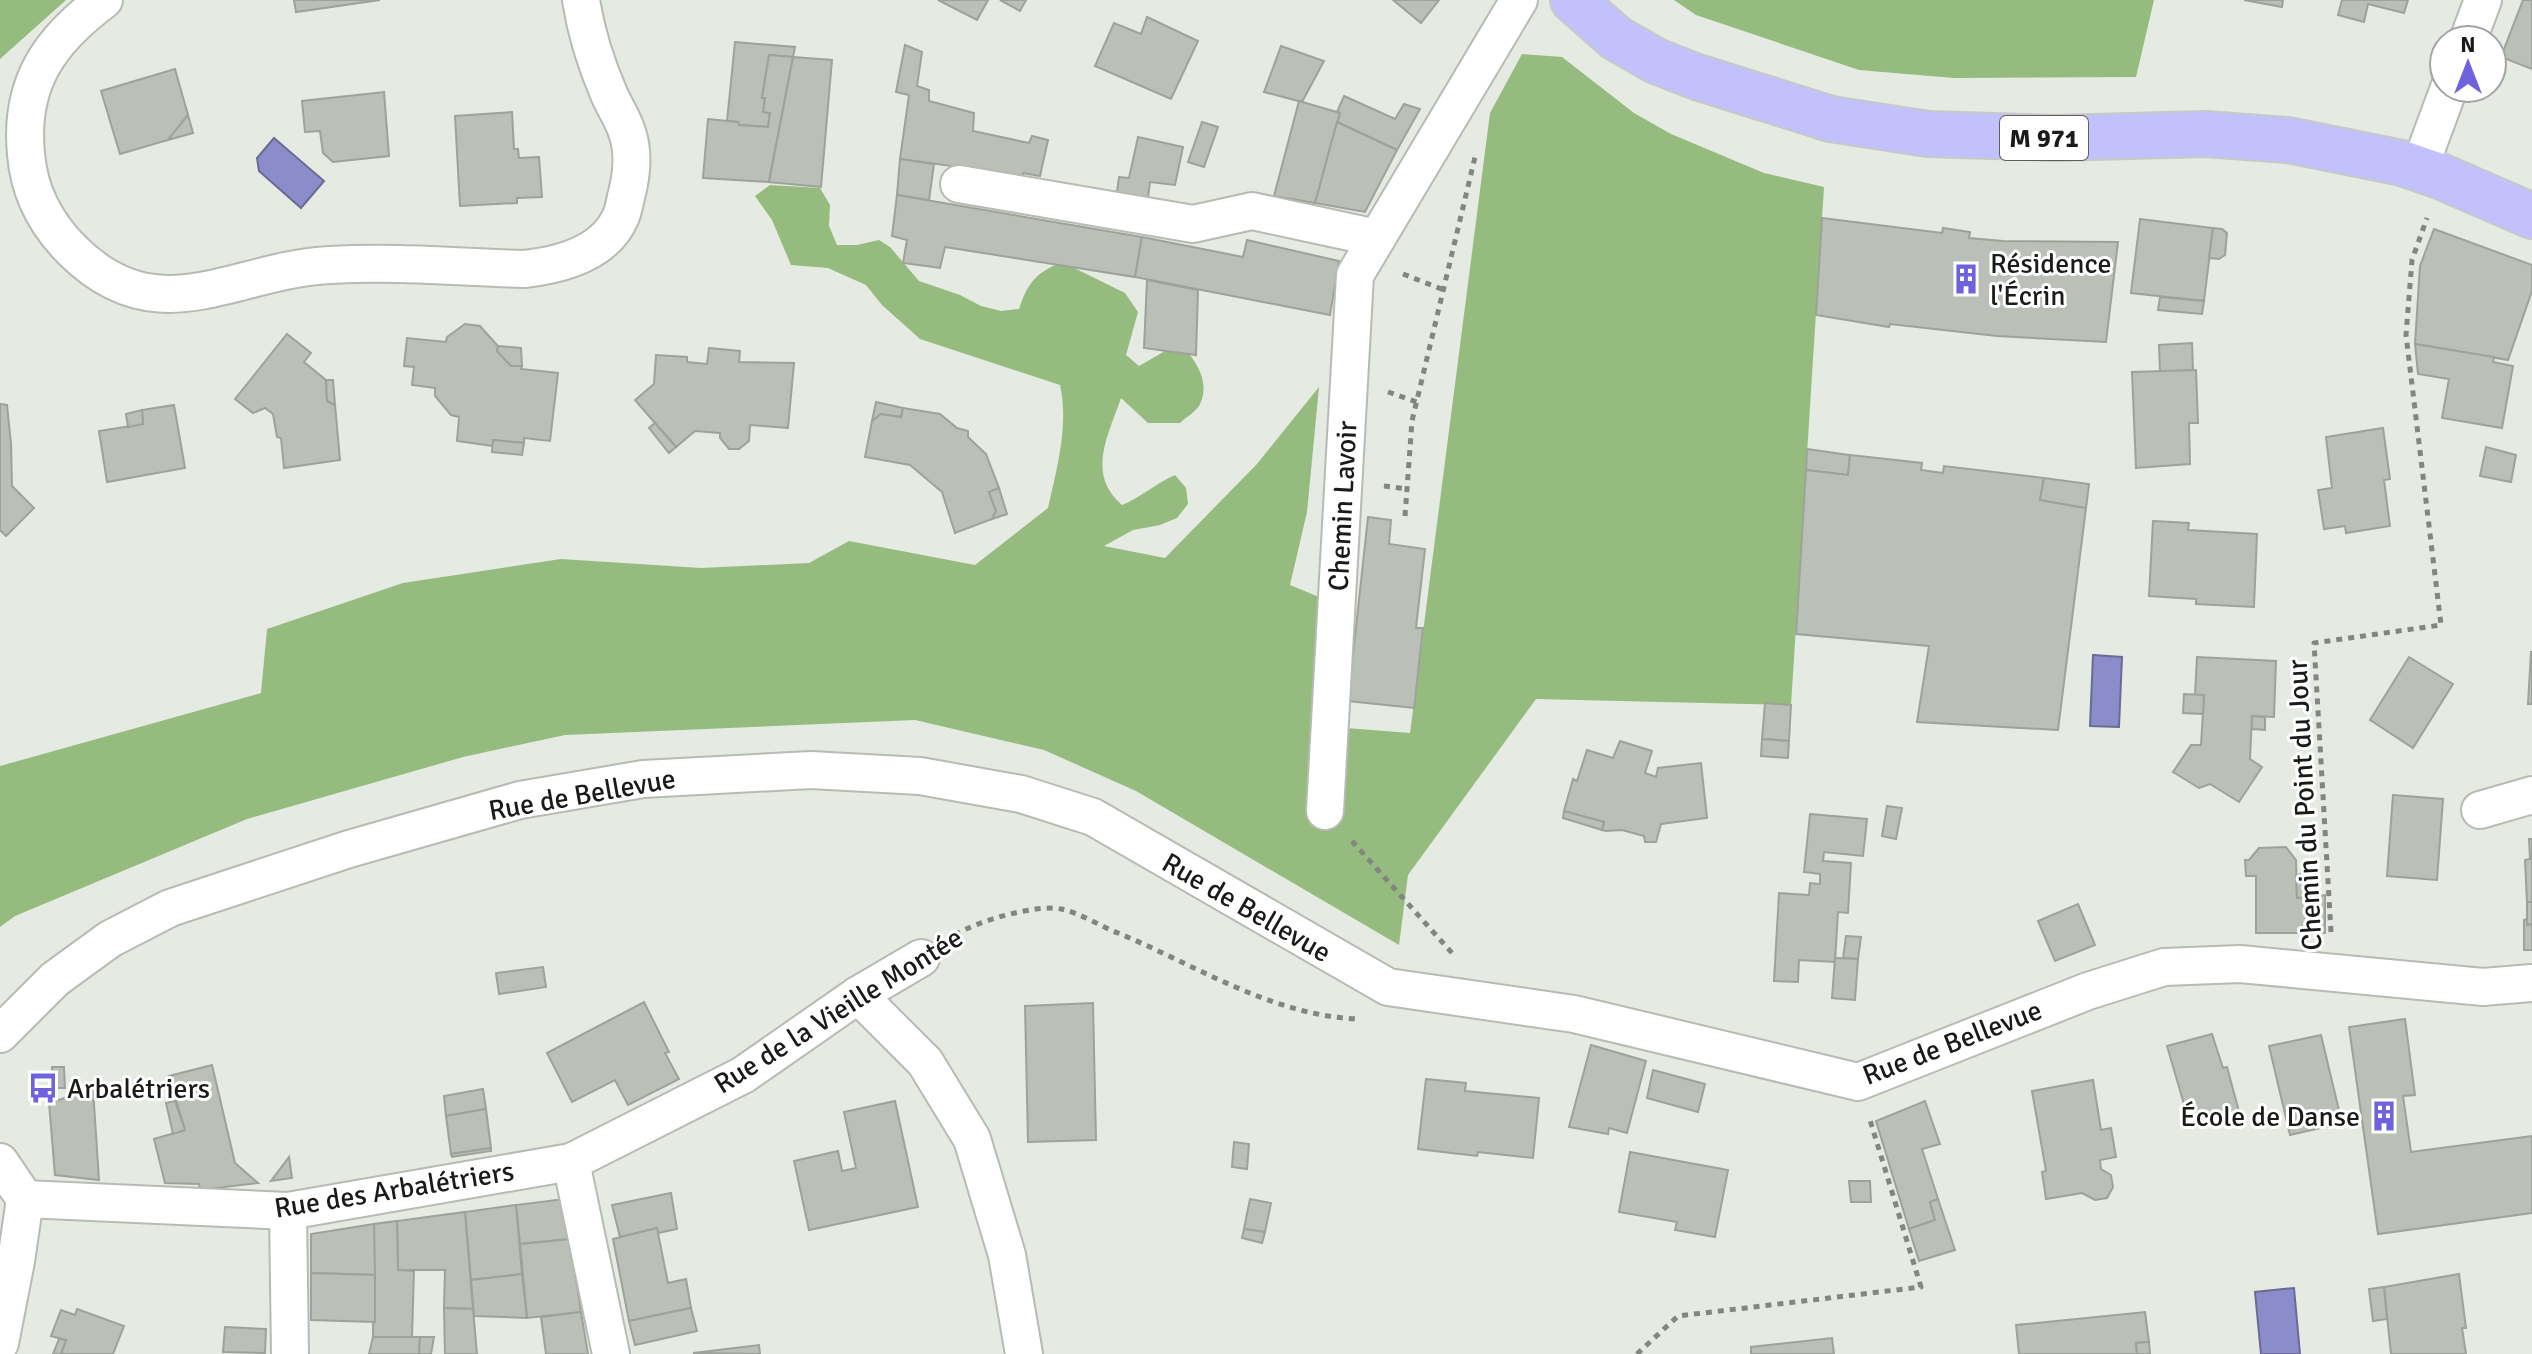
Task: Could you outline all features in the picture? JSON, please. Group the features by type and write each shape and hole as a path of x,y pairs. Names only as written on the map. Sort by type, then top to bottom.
{"main road":[{"name":"M 971","path":"1573,0 1616,38 1656,61 1831,119 1928,134 2055,138 2205,134 2288,140 2402,163 2532,216"}],"street":[{"path":"104,0 63,34 40,69 26,123 28,174 44,214 62,240 96,272 130,289 160,295 185,295 285,271 331,265 546,267 585,253 605,241 621,217 632,173 631,153 627,132 590,43 581,0"},
{"name":"Chemin Lavoir","path":"1325,811 1355,275 1519,0"},
{"path":"2474,24 2483,0"},
{"path":"2430,172 2445,104"},
{"path":"959,184 1193,224 1252,211 1377,238"},
{"name":"Rue de Bellevue","path":"0,1034 55,979 110,939 170,908 349,849 520,800 643,779 811,770 920,776 1021,794 1093,817 1388,987 1574,1014 1858,1082 2088,991 2164,967 2240,964 2483,987 2532,983"},
{"path":"2480,810 2532,795"},
{"name":"Rue de la Vieille Montée","path":"571,1162 743,1075 858,995 921,958"},
{"path":"858,995 925,1062 972,1139 1007,1255 1024,1354"},
{"path":"0,1162 25,1199 0,1343"},
{"path":"571,1162 611,1354"},
{"name":"Rue des Arbalétriers","path":"25,1199 288,1211 571,1162"},
{"path":"288,1211 290,1354"}],"path":[{"path":"1405,516 1412,421 1476,158 1475,143"},
{"name":"Chemin du Point du Jour","path":"2334,973 2314,643 2441,625 2406,335 2412,260 2430,172"},
{"path":"1325,811 1466,969 1478,1002"},
{"name":"Rue de la Vieille Montée","path":"921,958 968,927 1013,913 1060,909 1163,952 1245,993 1333,1018 1373,1020"},
{"path":"1637,1354 1678,1316 1921,1287 1858,1082"}],"green space":[{"path":"0,0 66,0 0,59"},
{"path":"1674,0 2154,0 2136,77 1954,78 1859,70 1696,15"},
{"path":"1522,54 1562,57 1634,113 1671,134 1764,173 1824,187 1791,705 1536,699 1408,875 1399,945 1136,791 1044,750 915,720 565,735 463,757 247,819 15,916 0,927 0,766 261,693 267,629 403,583 561,559 701,568 809,563 849,541 975,565 1048,508 1063,431 1060,385 920,339 882,305 866,285 828,268 791,265 772,220 755,196 770,185 820,188 830,205 829,226 837,245 879,240 890,247 919,281 981,306 1001,311 1019,309 1034,280 1062,262 1125,293 1138,312 1126,355 1139,366 1179,343 1185,349 1203,380 1203,397 1199,406 1180,423 1148,423 1121,398 1106,440 1102,468 1111,493 1122,505 1175,475 1186,488 1188,504 1177,518 1133,530 1104,546 1165,558 1257,464 1319,387 1307,512 1290,585 1324,599 1346,728 1410,733 1490,113"}],"water":[{"path":"274,138 324,181 301,208 259,171 257,158"},
{"path":"2093,655 2122,657 2119,727 2090,726"},
{"path":"2294,1288 2300,1354 2261,1354 2255,1292"}],"building":[{"path":"294,0 380,0 296,12"},
{"path":"938,0 988,0 977,20"},
{"path":"1000,0 1026,0 1020,11"},
{"path":"1393,0 1439,0 1421,23"},
{"path":"2244,0 2283,0 2282,7"},
{"path":"2342,0 2408,0 2404,13 2368,4 2364,22 2338,15"},
{"path":"2523,0 2532,0 2532,69 2508,60 2508,39"},
{"path":"1147,17 1198,41 1171,99 1095,66 1114,23 1141,34"},
{"path":"735,42 795,47 793,57 769,55 762,98 765,98 763,112 770,113 768,127 727,121"},
{"path":"905,45 922,52 917,86 929,90 929,101 974,113 973,131 1029,143 1032,136 1048,140 1040,176 900,159 909,95 896,92"},
{"path":"1281,46 1324,61 1302,102 1264,92"},
{"path":"769,55 793,57 769,182 703,178 708,119 768,127 770,113 763,112 765,98 762,98"},
{"path":"793,57 832,60 821,187 769,182"},
{"path":"175,69 188,115 168,140 120,154 101,91"},
{"path":"384,92 389,156 333,162 323,153 320,131 305,132 302,101"},
{"path":"1344,96 1395,119 1404,104 1420,109 1397,150 1337,122 1340,113 1337,112"},
{"path":"1299,101 1340,113 1315,203 1274,196"},
{"path":"512,112 514,149 518,149 519,158 539,157 542,197 517,198 517,203 460,206 455,116"},
{"path":"188,115 193,133 168,140"},
{"path":"1202,122 1218,127 1204,167 1188,162"},
{"path":"1337,122 1397,150 1365,212 1315,203"},
{"path":"1138,137 1183,147 1175,185 1150,182 1147,205 1116,199 1119,177 1129,178"},
{"path":"900,159 934,164 929,200 897,195"},
{"path":"897,195 1142,237 1135,277 945,247 940,268 903,263 907,240 892,236"},
{"name":"Résidence l'Écrin","path":"1822,218 1942,233 1943,228 1970,232 1969,238 2003,241 2118,242 2106,342 1997,336 1890,324 1889,327 1816,315"},
{"path":"2140,219 2213,228 2204,301 2131,293"},
{"path":"2213,228 2227,233 2225,255 2219,259 2209,258"},
{"path":"2434,229 2532,265 2532,291 2508,360 2415,344 2420,266"},
{"path":"1142,237 1243,257 1247,240 1339,261 1330,315 1135,277"},
{"path":"1147,280 1198,290 1196,355 1144,348"},
{"path":"2160,297 2204,301 2202,314 2158,310"},
{"path":"465,324 480,326 511,366 558,373 550,441 524,438 524,443 493,440 493,446 457,441 459,417 451,415 435,396 435,388 412,385 414,367 404,366 407,338 446,342 447,337"},
{"path":"287,334 311,353 304,362 326,380 327,401 335,405 340,460 284,468 281,438 277,437 273,414 265,408 253,413 235,399"},
{"path":"2192,343 2193,370 2160,372 2159,345"},
{"path":"2415,344 2494,357 2493,362 2513,366 2502,428 2442,418 2449,379 2418,374"},
{"path":"498,346 521,348 522,366 511,366 497,351"},
{"path":"709,348 740,351 739,362 794,363 788,428 750,425 749,441 739,449 729,449 720,438 720,433 695,431 676,447 635,400 654,384 656,355 687,357 687,362 707,364"},
{"path":"2196,370 2198,423 2189,423 2190,464 2136,468 2132,372"},
{"path":"326,380 333,380 335,405 327,401"},
{"path":"876,402 903,408 901,417 881,414 872,421"},
{"path":"0,404 7,405 12,486 34,508 6,536 0,530"},
{"path":"174,405 185,468 107,482 99,431 143,424 142,410"},
{"path":"903,408 940,414 957,428 968,431 968,437 986,454 999,488 989,492 996,511 992,519 955,533 942,492 910,465 865,457 872,421 881,414 901,417"},
{"path":"142,410 143,424 128,427 126,414"},
{"path":"655,423 676,447 669,453 649,428"},
{"path":"2383,428 2390,479 2384,480 2390,526 2346,533 2345,526 2324,529 2318,490 2332,488 2326,437"},
{"path":"493,440 524,443 522,455 492,452"},
{"path":"2486,447 2516,455 2511,482 2480,476"},
{"path":"1807,449 1850,455 1848,475 1806,470"},
{"path":"1850,455 1922,463 1921,470 1943,473 1944,466 2044,478 2040,500 2086,508 2058,730 1917,722 1929,646 1796,634 1806,470 1848,475"},
{"path":"2044,478 2089,484 2086,508 2040,500"},
{"path":"999,488 1007,514 992,519 996,511 989,492"},
{"path":"1368,517 1391,520 1389,544 1425,549 1416,628 1423,628 1414,708 1348,701"},
{"path":"2153,521 2189,523 2188,530 2257,534 2254,607 2196,604 2196,599 2149,596"},
{"path":"2531,652 2532,704 2528,704"},
{"path":"2197,657 2276,661 2274,717 2252,716 2250,759 2262,767 2239,802 2210,784 2199,788 2173,772 2191,745 2201,745 2204,695 2195,695"},
{"path":"2409,657 2453,684 2413,748 2370,720"},
{"path":"2184,694 2204,695 2203,714 2183,713"},
{"path":"1765,703 1791,705 1789,741 1762,739"},
{"path":"2252,716 2265,717 2265,730 2252,729"},
{"path":"1762,739 1789,741 1788,758 1761,756"},
{"path":"1620,741 1652,751 1645,773 1656,777 1658,768 1701,763 1707,818 1661,824 1656,842 1645,842 1644,836 1622,830 1602,830 1604,822 1564,811 1573,779 1577,781 1587,750 1613,758"},
{"path":"2393,795 2443,799 2437,880 2387,876"},
{"path":"1887,806 1902,808 1896,839 1882,836"},
{"path":"1564,811 1604,822 1602,830 1563,818"},
{"path":"1810,814 1867,819 1863,856 1824,852 1823,861 1851,863 1848,913 1838,912 1835,962 1799,960 1798,982 1774,981 1779,893 1809,895 1810,883 1820,884 1820,874 1804,872"},
{"path":"2529,839 2532,839 2532,902 2527,902 2525,860 2530,859"},
{"path":"2286,847 2296,860 2297,898 2325,895 2325,933 2256,933 2256,876 2246,876 2245,860 2249,860 2259,848"},
{"path":"2312,869 2317,896 2297,898 2296,876"},
{"path":"2527,902 2532,902 2532,924 2527,925"},
{"path":"2078,904 2095,945 2055,961 2038,921"},
{"path":"2527,919 2527,925 2532,924 2532,950 2524,950 2524,920"},
{"path":"1846,936 1861,937 1858,959 1843,958"},
{"path":"1835,958 1858,959 1855,1000 1832,998"},
{"path":"543,967 546,987 499,994 496,973"},
{"path":"644,1002 679,1079 628,1105 615,1080 572,1102 547,1053"},
{"path":"1093,1003 1096,1140 1028,1142 1025,1006"},
{"name":"École de Danse","path":"2405,1019 2415,1095 2403,1096 2411,1152 2532,1136 2532,1213 2378,1234 2349,1027"},
{"path":"2212,1034 2223,1068 2227,1067 2240,1115 2191,1128 2167,1046"},
{"path":"2321,1035 2342,1123 2290,1135 2269,1046"},
{"path":"1591,1045 1646,1061 1627,1133 1609,1128 1608,1134 1569,1127"},
{"path":"212,1065 235,1163 258,1183 200,1190 199,1184 165,1183 154,1139 185,1130 169,1076"},
{"path":"52,1067 64,1067 65,1088 53,1088"},
{"path":"1653,1070 1705,1084 1698,1112 1647,1098"},
{"path":"1426,1079 1466,1083 1465,1091 1539,1098 1533,1158 1418,1149"},
{"path":"2093,1080 2101,1130 2111,1128 2116,1157 2100,1160 2101,1169 2111,1175 2113,1187 2107,1198 2095,1200 2082,1193 2046,1199 2042,1172 2046,1171 2032,1091"},
{"path":"93,1089 99,1180 55,1175 49,1103"},
{"path":"483,1089 486,1109 446,1116 444,1096"},
{"path":"175,1101 185,1130 173,1134 166,1103"},
{"path":"895,1101 918,1207 809,1230 794,1161 838,1151 842,1171 856,1168 844,1112"},
{"path":"1925,1101 1940,1144 1922,1149 1938,1199 1930,1202 1935,1220 1909,1229 1876,1121"},
{"path":"486,1109 491,1148 451,1154 446,1116"},
{"path":"1234,1142 1249,1144 1247,1169 1232,1167"},
{"path":"491,1148 491,1151 452,1157 451,1154"},
{"path":"1630,1152 1728,1170 1715,1237 1675,1230 1677,1222 1619,1212"},
{"path":"289,1157 292,1178 271,1181"},
{"path":"1849,1181 1870,1181 1871,1202 1851,1202"},
{"path":"671,1193 677,1229 658,1233 657,1228 620,1237 612,1205"},
{"path":"564,1199 570,1239 520,1244 516,1205"},
{"path":"1250,1199 1271,1203 1265,1232 1244,1229"},
{"path":"1938,1199 1955,1250 1919,1261 1909,1229 1935,1220 1930,1202"},
{"path":"516,1205 522,1274 471,1280 465,1212"},
{"path":"465,1212 473,1309 444,1308 445,1270 398,1270 397,1221"},
{"path":"397,1221 398,1270 414,1271 412,1337 373,1337 374,1224"},
{"path":"374,1224 375,1275 311,1273 311,1234"},
{"path":"657,1228 668,1283 686,1279 691,1308 629,1321 613,1239"},
{"path":"1244,1229 1265,1232 1262,1243 1242,1238"},
{"path":"570,1239 581,1312 527,1318 520,1244"},
{"path":"311,1273 375,1275 375,1322 311,1320"},
{"path":"522,1274 527,1318 474,1316 471,1280"},
{"path":"2459,1274 2466,1354 2391,1354 2384,1287"},
{"path":"2384,1287 2387,1319 2373,1321 2369,1289"},
{"path":"444,1308 473,1309 477,1354 445,1354"},
{"path":"691,1308 697,1331 635,1345 629,1321"},
{"path":"77,1309 124,1326 113,1354 61,1354 66,1340 51,1336 61,1310 75,1315"},
{"path":"581,1312 588,1354 546,1354 541,1317"},
{"path":"2145,1312 2149,1342 2136,1343 2137,1354 2019,1354 2016,1325"},
{"path":"225,1327 266,1329 265,1353 223,1352"},
{"path":"373,1337 420,1337 419,1354 369,1354"},
{"path":"420,1337 434,1337 431,1354 419,1354"},
{"path":"1832,1338 1834,1354 1751,1354 1751,1347"},
{"path":"59,1339 66,1340 61,1354 53,1354"},
{"path":"2149,1342 2150,1354 2137,1354 2136,1343"},
{"path":"759,1345 760,1354 693,1353"}],"place":[{"name":"Résidence l'Écrin","path":"1966,279"},
{"name":"Arbalétriers","path":"43,1088"},
{"name":"École de Danse","path":"2384,1116"}]}
